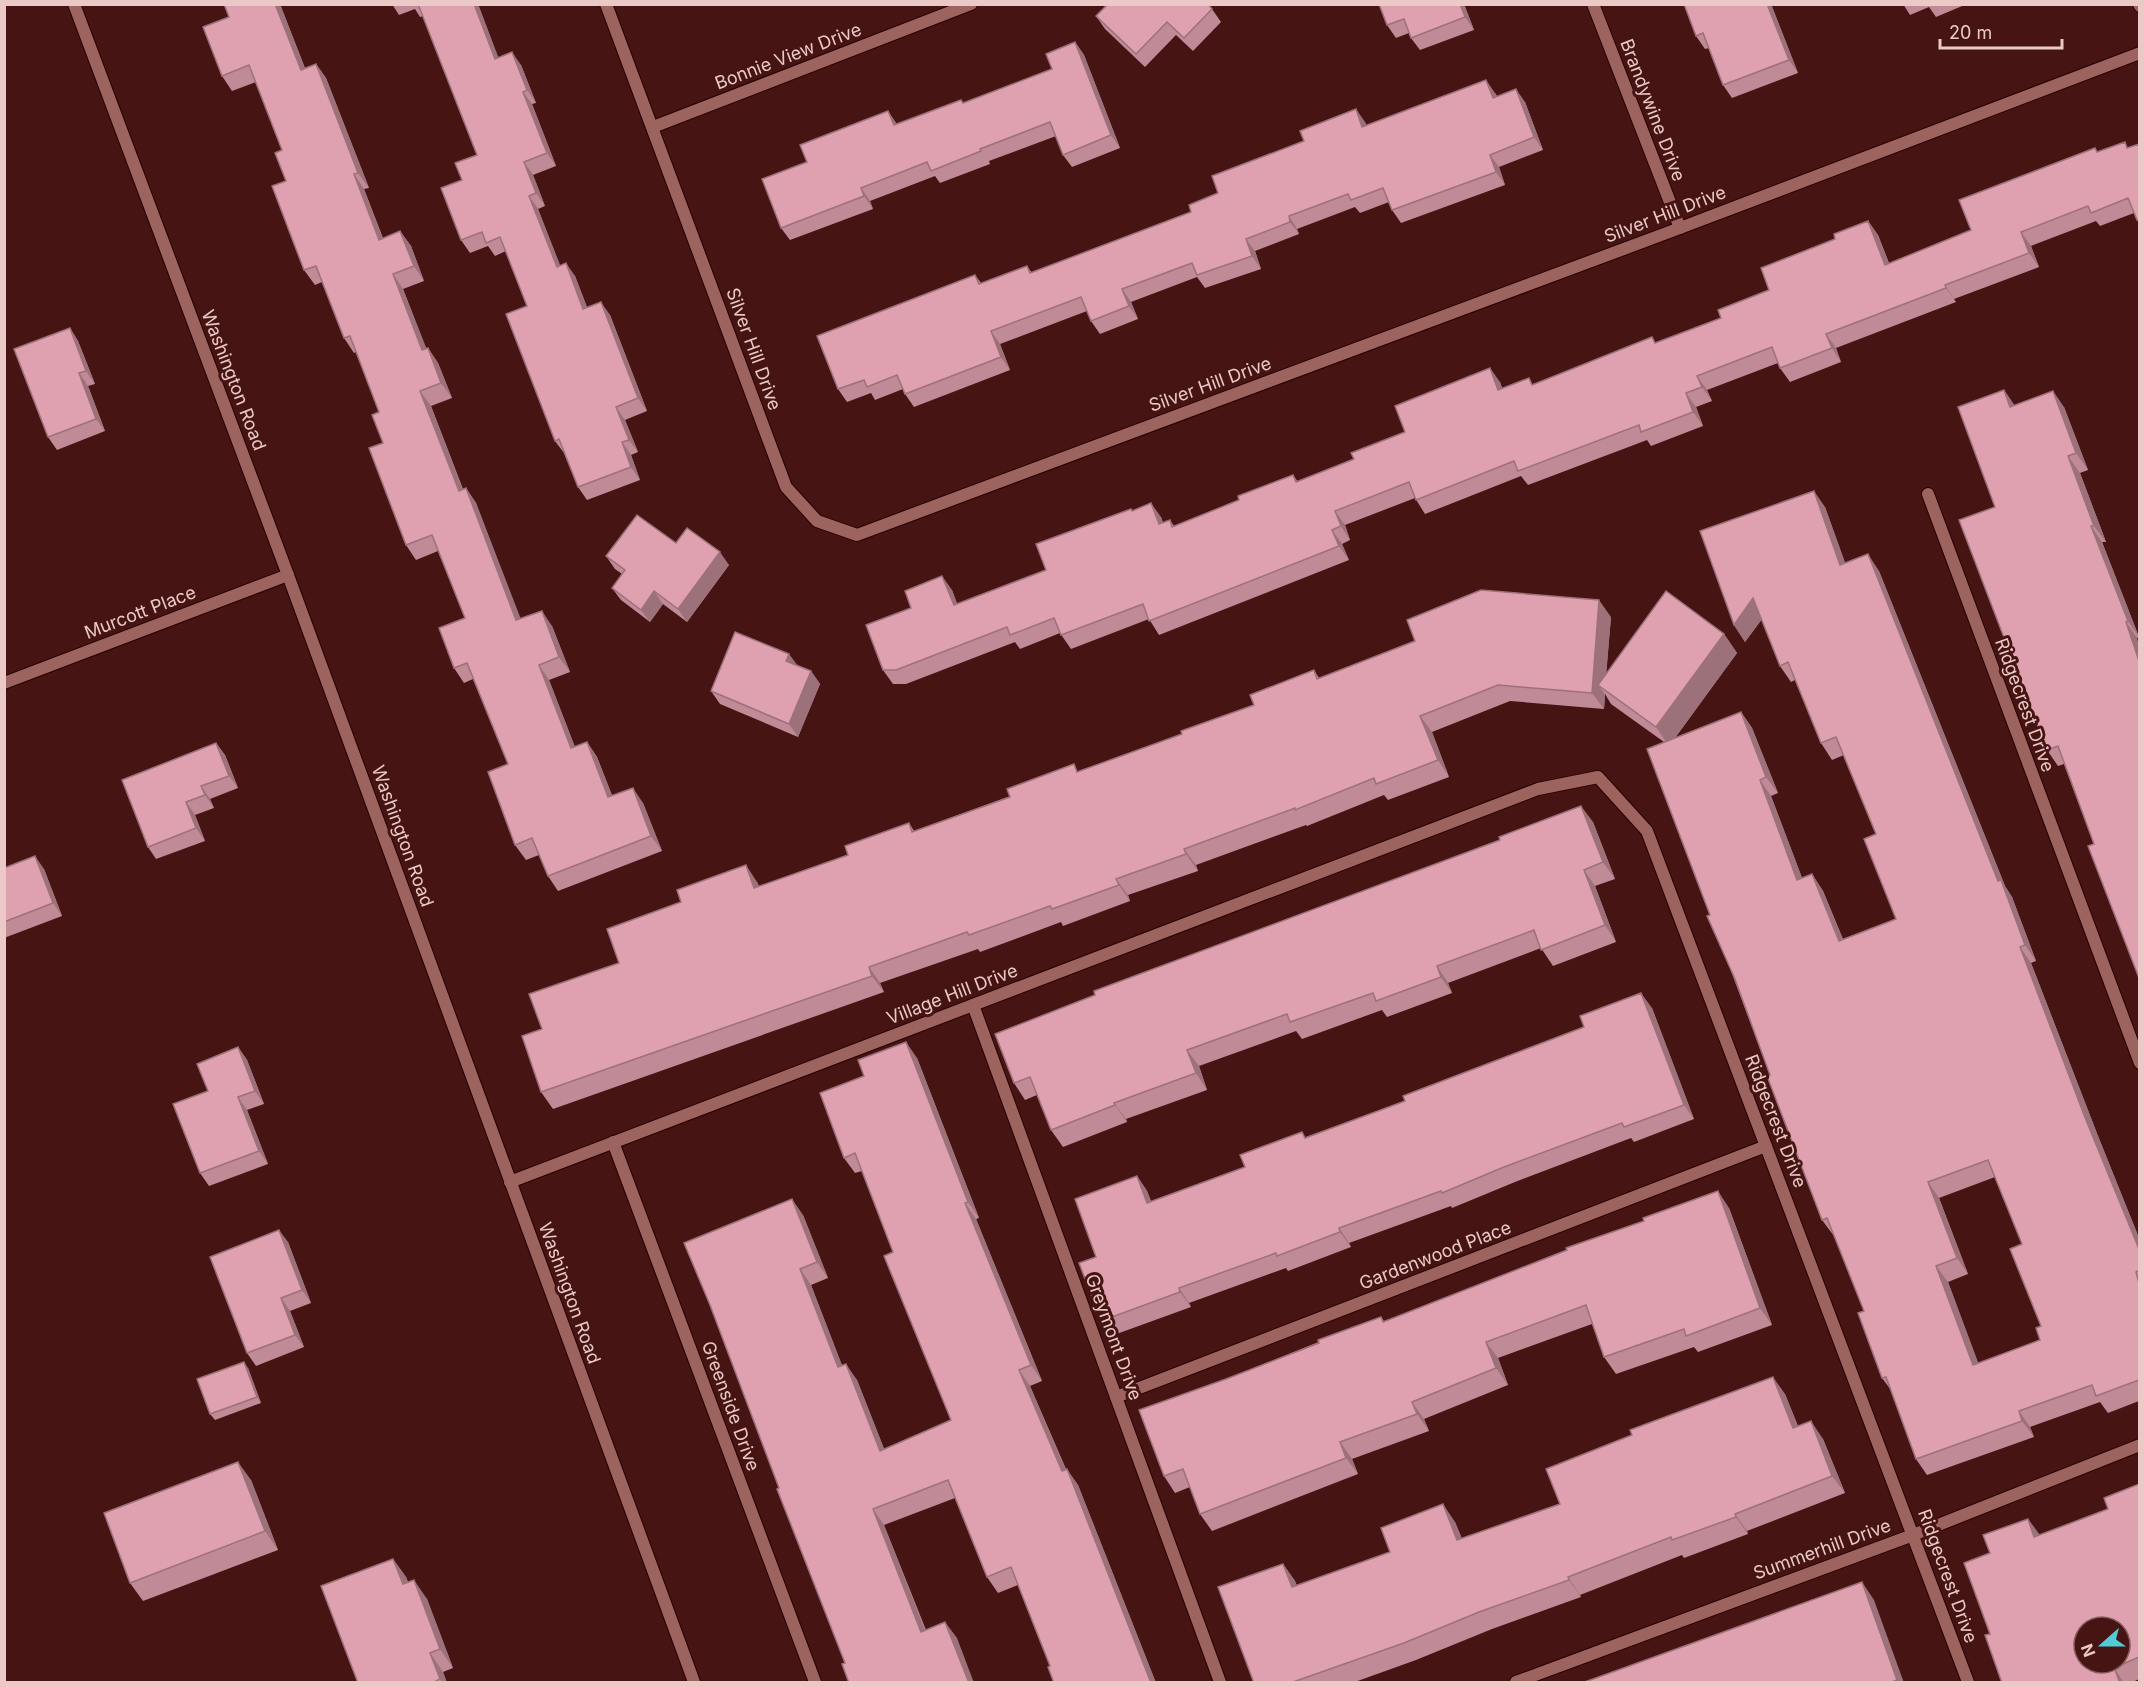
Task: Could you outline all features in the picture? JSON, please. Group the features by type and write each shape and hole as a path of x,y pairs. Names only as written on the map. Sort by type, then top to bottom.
{"street":[{"name":"Washington Road","path":"74,4 288,574 694,1683"},
{"name":"Silver Hill Drive","path":"606,4 786,487 817,521 857,535 1680,228 2139,53"},
{"name":"Bonnie View Drive","path":"653,127 971,4"},
{"name":"Brandywine Drive","path":"1593,4 1680,228"},
{"name":"Ridgecrest Drive","path":"1928,494 2139,1063"},
{"name":"Murcott Place","path":"4,683 288,574"},
{"name":"Ridgecrest Drive","path":"1406,840 1538,789 1598,777 1647,831 1968,1683"},
{"name":"Village Hill Drive","path":"510,1182 1406,840"},
{"name":"Greymont Drive","path":"973,1005 1220,1683"},
{"name":"Greenside Drive","path":"613,1142 815,1683"},
{"name":"Gardenwood Place","path":"1116,1397 1766,1146"},
{"name":"Summerhill Drive","path":"1516,1683 1913,1535 2139,1445"}],"building":[{"path":"224,4 275,4 301,70 316,64 358,173 354,174 379,240 400,231 414,266 393,274 422,350 428,348 441,383 420,391 459,491 466,488 516,620 542,611 559,657 539,665 571,748 587,742 608,797 633,788 651,836 548,876 532,838 515,845 488,772 508,764 467,663 454,668 439,628 465,618 432,535 406,545 369,448 383,443 372,415 379,412 350,336 344,338 316,266 304,270 272,186 286,181 275,153 282,150 249,65 222,76 203,27 229,17"},
{"path":"418,4 474,4 495,59 512,52 527,90 523,92 547,153 524,162 536,193 529,196 557,267 566,263 583,309 601,302 638,398 616,407 629,440 622,442 631,467 578,487 559,439 555,441 506,314 527,306 500,237 486,243 482,232 461,240 441,188 462,180 455,163 477,155"},
{"path":"1108,4 1208,4 1212,9 1184,38 1167,22 1136,54 1096,16"},
{"path":"1379,4 1460,4 1465,17 1411,38 1404,19 1387,25"},
{"path":"1684,4 1767,4 1789,60 1723,85 1703,33 1696,36"},
{"path":"1075,42 1111,135 1063,155 1050,122 931,171 927,162 861,188 864,196 781,228 762,179 807,162 800,145 888,111 894,125 961,100 963,103 1052,69 1046,54"},
{"path":"1486,80 1493,98 1516,89 1534,137 1490,155 1496,172 1392,210 1383,188 1351,200 1348,194 1289,216 1290,222 1246,239 1252,256 1197,275 1192,263 1122,289 1129,306 1091,321 1081,297 991,331 1001,357 905,394 897,375 867,387 864,380 838,389 817,336 975,275 979,284 1027,266 1030,273 1191,212 1189,205 1218,193 1212,176 1304,141 1300,131 1356,109 1362,127"},
{"path":"2125,142 2127,148 2139,144 2139,219 2137,220 2128,198 2091,213 2088,206 2021,232 2029,253 1826,334 1832,348 1780,368 1772,347 1697,376 1702,387 1686,393 1693,412 1641,432 1639,425 1518,471 1514,461 1416,500 1409,482 1335,511 1341,526 1332,530 1339,546 1149,621 1143,604 1061,635 1054,618 1010,635 1007,627 896,670 883,670 866,625 911,608 905,591 942,576 954,605 1046,570 1036,544 1131,509 1132,511 1151,503 1159,524 1170,520 1172,527 1239,500 1238,496 1293,475 1296,482 1354,459 1351,453 1405,432 1395,406 1490,368 1498,390 1529,378 1532,385 1652,337 1655,343 1721,318 1718,310 1769,290 1761,268 1835,239 1834,234 1868,221 1885,265 1971,230 1959,200 2095,148 2097,152"},
{"path":"70,328 86,371 79,373 96,419 48,437 14,349"},
{"path":"2004,390 2010,407 2053,391 2076,453 2068,456 2094,526 2091,526 2128,621 2126,622 2139,661 2139,978 2088,846 2094,844 2058,746 2047,750 1959,520 1995,507 1958,407"},
{"path":"1814,491 1840,565 1868,554 1998,881 2001,880 2025,945 2020,947 2086,1120 2139,1249 2139,1270 2136,1272 2139,1283 2139,1380 2096,1396 2092,1385 2019,1411 2022,1421 1916,1459 1886,1377 1882,1378 1858,1313 1864,1311 1827,1218 1822,1220 1767,1076 1770,1075 1735,979 1707,916 1710,915 1647,749 1741,712 1766,777 1760,780 1797,880 1812,874 1839,941 1896,919 1864,839 1876,834 1836,737 1821,743 1788,662 1780,666 1753,598 1734,625 1700,531","holes":["1988,1160 2022,1244 2010,1249 2041,1326 2036,1328 2040,1340 1973,1365 1936,1266 1957,1258 1928,1182"]},
{"path":"637,515 676,543 687,528 720,552 678,609 654,591 641,610 612,588 625,570 606,556"},
{"path":"1481,590 1599,600 1592,693 1498,685 1420,716 1438,760 1376,784 1374,778 1295,810 1295,808 1184,849 1186,854 1116,879 1119,885 1052,909 1050,906 969,935 967,932 869,967 872,976 541,1092 522,1036 542,1029 529,994 619,963 607,929 681,902 677,890 746,865 754,888 848,855 845,846 909,823 912,832 1010,797 1007,789 1074,764 1077,772 1182,734 1181,731 1254,705 1250,695 1314,670 1317,679 1415,641 1407,620"},
{"path":"1666,591 1724,634 1656,727 1598,685"},
{"path":"735,632 789,654 786,661 811,671 789,724 711,691"},
{"path":"216,743 229,776 201,786 205,795 186,802 196,828 148,847 122,780"},
{"path":"1581,806 1603,862 1584,870 1605,925 1541,950 1534,930 1437,966 1441,977 1376,1001 1373,993 1290,1022 1287,1014 1187,1050 1196,1073 1114,1103 1115,1105 1051,1130 1030,1077 1014,1083 995,1034 1095,995 1094,991 1500,840 1499,837"},
{"path":"35,856 53,903 4,922 4,868"},
{"path":"1641,993 1684,1105 1624,1127 1622,1123 1442,1193 1441,1191 1339,1228 1340,1232 1277,1256 1276,1253 1179,1288 1180,1292 1101,1321 1079,1263 1096,1257 1075,1199 1137,1176 1147,1203 1245,1167 1240,1155 1302,1132 1305,1138 1405,1101 1403,1096 1584,1027 1580,1016"},
{"path":"906,1042 968,1202 965,1203 1031,1365 1019,1370 1062,1471 1067,1469 1151,1683 1054,1683 1048,1667 1050,1666 1011,1567 987,1577 948,1480 873,1509 921,1632 945,1622 969,1683 849,1683 842,1664 845,1663 777,1489 779,1488 710,1305 684,1243 792,1199 817,1262 800,1269 838,1367 846,1364 880,1451 951,1420 884,1256 893,1252 855,1153 844,1158 820,1093 864,1076 858,1060"},
{"path":"238,1047 255,1091 238,1097 259,1151 200,1173 173,1104 208,1091 197,1064"},
{"path":"1718,1191 1760,1308 1686,1336 1684,1329 1604,1357 1586,1305 1486,1342 1496,1368 1412,1402 1417,1414 1340,1442 1346,1458 1200,1514 1183,1469 1164,1476 1139,1410 1226,1379 1319,1343 1318,1340 1381,1317 1383,1322 1567,1250 1566,1248 1644,1221 1643,1218"},
{"path":"279,1230 302,1290 281,1298 295,1335 247,1353 210,1257"},
{"path":"244,1362 257,1397 210,1414 197,1379"},
{"path":"1773,1377 1793,1428 1811,1421 1832,1476 1735,1514 1736,1517 1672,1540 1671,1537 1568,1577 1569,1580 1479,1612 1404,1643 1290,1683 1254,1683 1218,1587 1283,1564 1292,1587 1390,1552 1381,1528 1443,1504 1457,1540 1560,1504 1546,1469 1632,1435 1630,1430"},
{"path":"238,1462 265,1531 130,1583 104,1513"},
{"path":"2139,1484 2139,1657 2132,1660 2132,1615 2072,1615 2072,1675 2117,1675 2120,1683 2002,1683 1985,1635 1990,1634 1964,1563 1990,1553 1983,1535 2028,1519 2034,1537 2108,1509 2104,1498"},
{"path":"393,1559 403,1584 414,1580 440,1649 430,1653 440,1679 432,1683 358,1683 321,1586"},
{"path":"1862,1582 1897,1680 1889,1683 1582,1683"}]}
